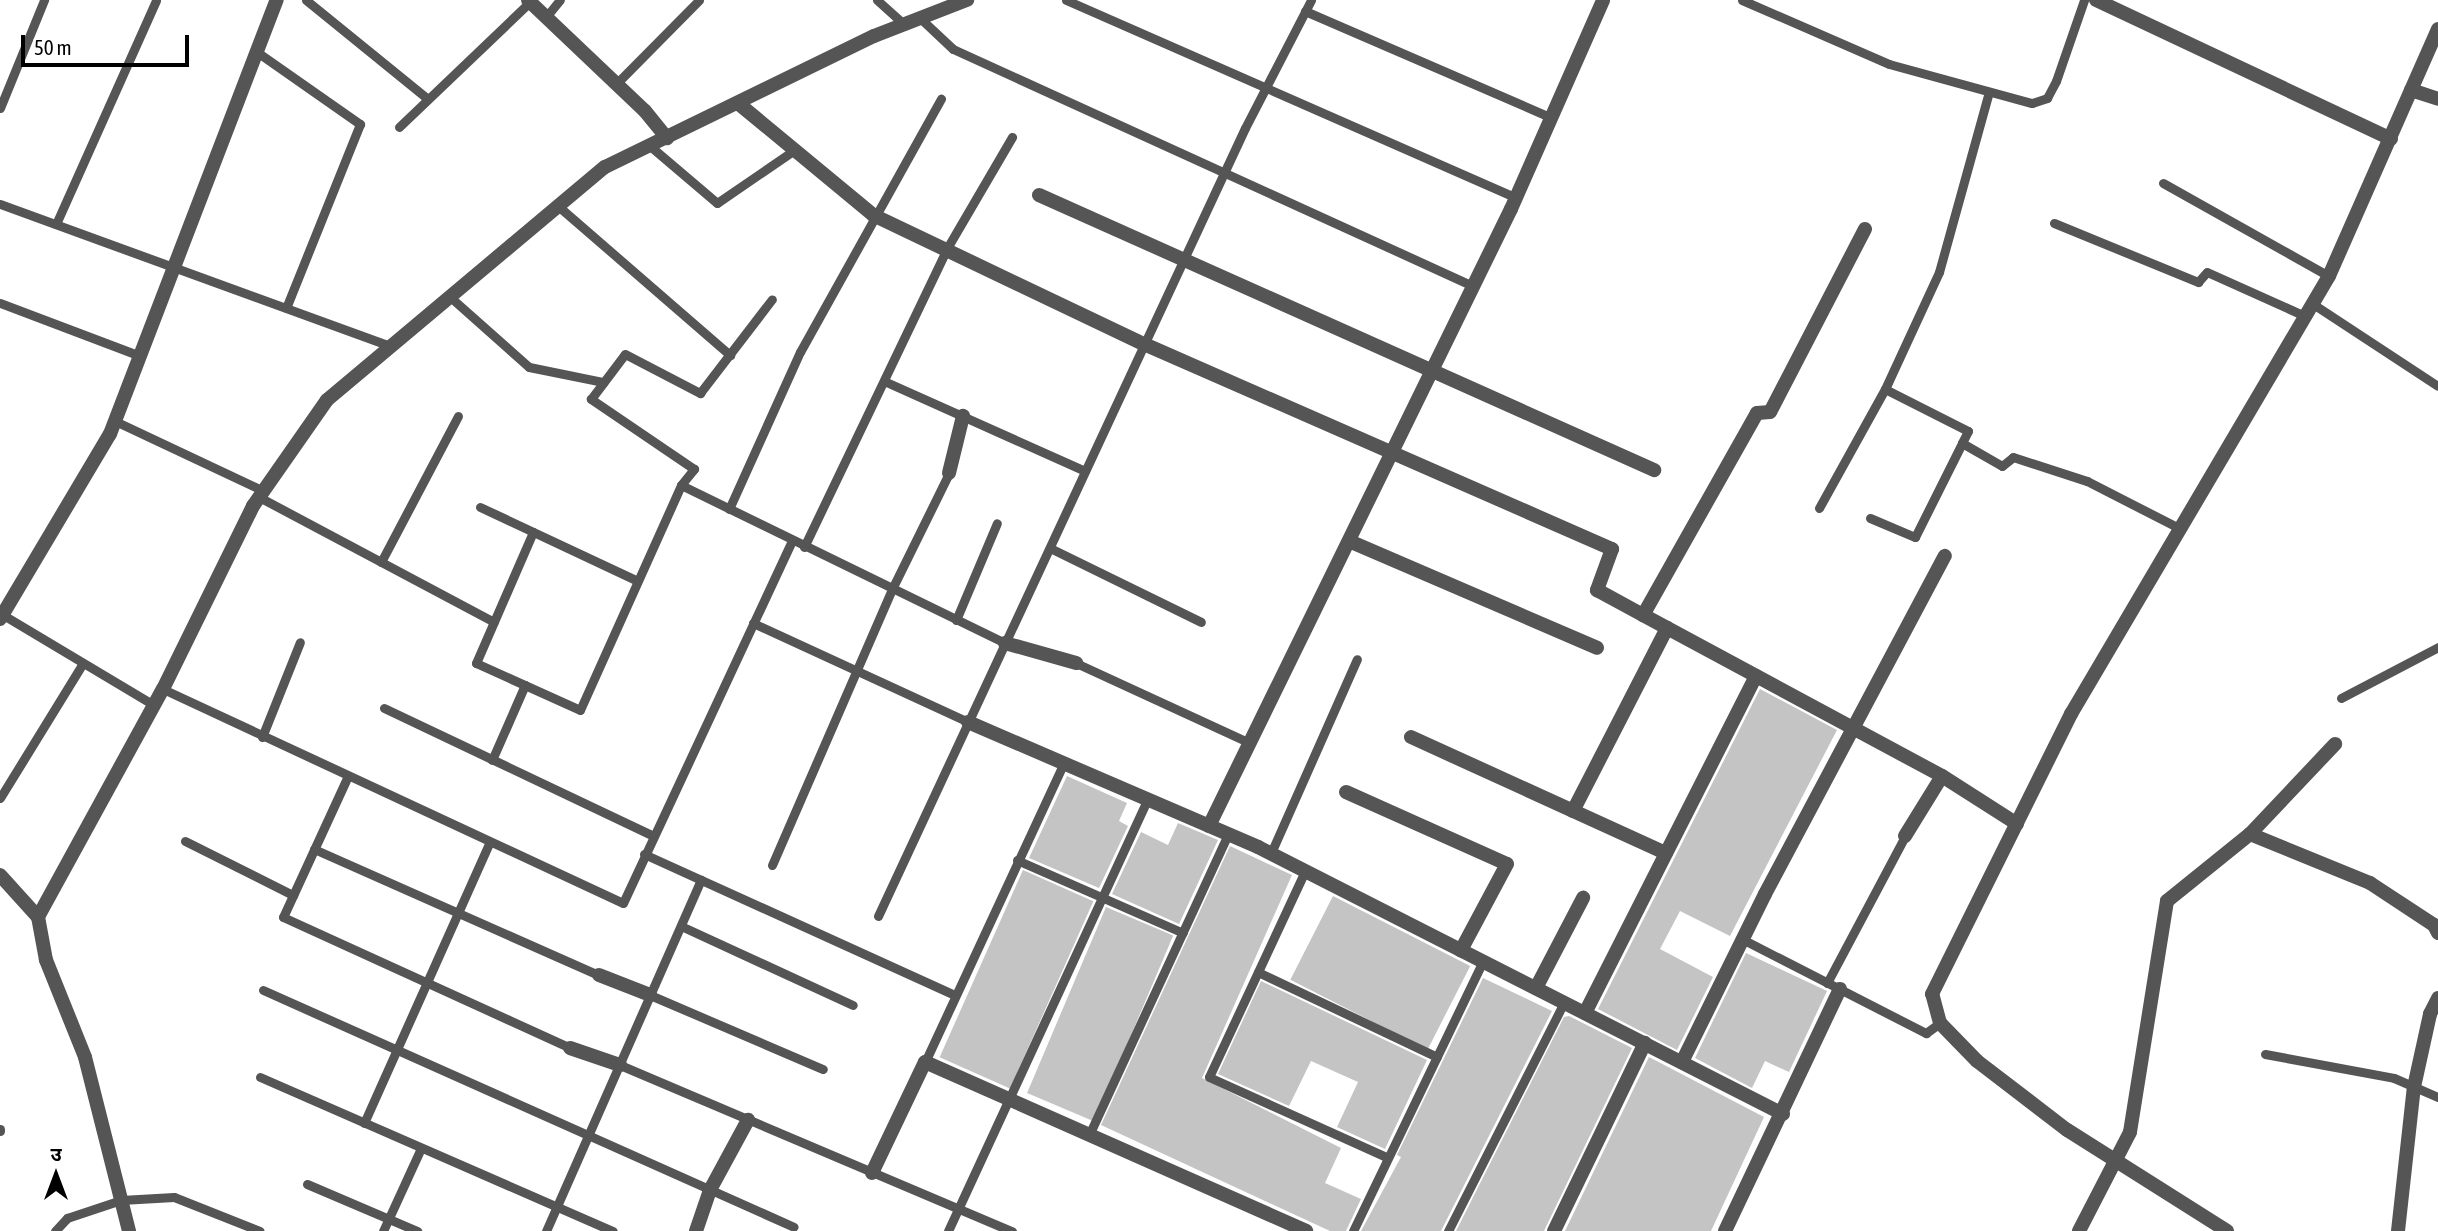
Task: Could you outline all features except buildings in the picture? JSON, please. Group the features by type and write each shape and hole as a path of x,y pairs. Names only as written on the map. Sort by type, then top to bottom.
{"street":[{"path":"1,615 115,421 277,0"},
{"path":"38,917 163,689 262,494 327,400 605,167 905,25 967,0"},
{"path":"1209,826 1516,198 1603,0"},
{"path":"2096,0 2391,139"},
{"path":"529,1 617,84 667,138"},
{"path":"2227,1231 2067,1130 1977,1060 1940,1023 1932,994 2071,715 2329,276 2438,29"},
{"path":"2411,90 2438,99"},
{"path":"739,104 873,215 1144,344 1612,549 1597,590 1942,776 2017,824"},
{"path":"1039,195 1185,257 1654,470"},
{"path":"1643,615 1757,412 1770,412 1865,229"},
{"path":"950,473 963,416"},
{"path":"1349,541 1597,648"},
{"path":"1682,1062 1742,939 1945,556"},
{"path":"1573,811 1667,628"},
{"path":"1005,643 1076,663"},
{"path":"1585,1013 1756,676"},
{"path":"968,722 1271,853 1783,1114"},
{"path":"1410,737 1666,853"},
{"path":"2079,1231 2130,1132 2167,901 2250,834 2335,744"},
{"path":"1905,836 1942,776"},
{"path":"1346,792 1507,864 1461,950"},
{"path":"2250,834 2370,883 2434,925 2438,933"},
{"path":"0,875 38,917 46,960 86,1057 129,1231"},
{"path":"1536,988 1583,898"},
{"path":"600,975 650,995"},
{"path":"1726,1231 1783,1114 1833,986"},
{"path":"2398,1231 2414,1087 2430,1014 2438,998"},
{"path":"1555,1231 1645,1044"},
{"path":"570,1048 620,1065"},
{"path":"872,1172 925,1062 1306,1231"},
{"path":"696,1231 710,1190 748,1119"}],"lane":[{"path":"0,108 44,0"},
{"path":"55,224 156,0"},
{"path":"306,0 428,99"},
{"path":"546,18 560,0"},
{"path":"617,84 699,0"},
{"path":"877,0 905,25"},
{"path":"1066,0 1516,198"},
{"path":"878,916 1223,175 1311,0"},
{"path":"1742,0 1889,64 2032,103 2047,98 2084,0"},
{"path":"399,127 529,1"},
{"path":"1306,11 1550,117"},
{"path":"920,19 953,49 1223,175 1474,286"},
{"path":"257,52 360,124 286,308"},
{"path":"1819,508 1885,389 1939,272 1989,92"},
{"path":"729,509 800,352 873,215 941,99"},
{"path":"804,547 946,250 1012,136"},
{"path":"650,146 717,203 796,149"},
{"path":"2163,183 2329,276"},
{"path":"558,206 730,355"},
{"path":"1,207 55,224 391,346"},
{"path":"2054,223 2198,282 2207,272 2309,310 2438,386"},
{"path":"449,296 529,367 603,383"},
{"path":"533,532 476,663 580,710 681,485 694,468 590,399 625,354 700,393 772,299"},
{"path":"0,303 140,356"},
{"path":"884,381 1085,471"},
{"path":"1870,517 1915,537 1968,431 1885,389"},
{"path":"381,562 458,416"},
{"path":"115,421 262,494 494,622"},
{"path":"1962,443 2002,466 2013,457 2087,481 2181,529"},
{"path":"772,865 892,589 950,473"},
{"path":"681,485 1005,643"},
{"path":"480,507 638,581"},
{"path":"956,620 997,523"},
{"path":"163,689 347,778 623,903 652,835 792,541"},
{"path":"1050,548 1201,622"},
{"path":"1,615 154,705"},
{"path":"753,623 968,722"},
{"path":"262,737 300,642"},
{"path":"2341,698 2438,647"},
{"path":"1271,853 1357,659"},
{"path":"0,798 83,663"},
{"path":"1076,663 1250,743"},
{"path":"492,760 525,685"},
{"path":"384,708 652,835"},
{"path":"925,1062 953,994 1064,763"},
{"path":"347,778 283,917 570,1048"},
{"path":"948,1231 1006,1098 1148,799"},
{"path":"1089,1135 1228,834"},
{"path":"1833,986 1905,836"},
{"path":"185,841 293,895"},
{"path":"364,1122 489,843"},
{"path":"314,849 600,975"},
{"path":"644,854 953,994"},
{"path":"1017,860 1183,933"},
{"path":"1305,871 1209,1076 1388,1158"},
{"path":"546,1231 701,880"},
{"path":"681,926 853,1005"},
{"path":"1742,939 1926,1034 1940,1023"},
{"path":"1353,1231 1483,961"},
{"path":"1258,972 1437,1057"},
{"path":"264,990 794,1227"},
{"path":"650,995 823,1069"},
{"path":"1448,1231 1564,1002"},
{"path":"2265,1054 2394,1078 2438,1097"},
{"path":"620,1065 1012,1231"},
{"path":"260,1076 613,1231"},
{"path":"383,1231 421,1148"},
{"path":"307,1184 417,1231"},
{"path":"55,1231 66,1218 121,1200 174,1197 260,1231"}]}
